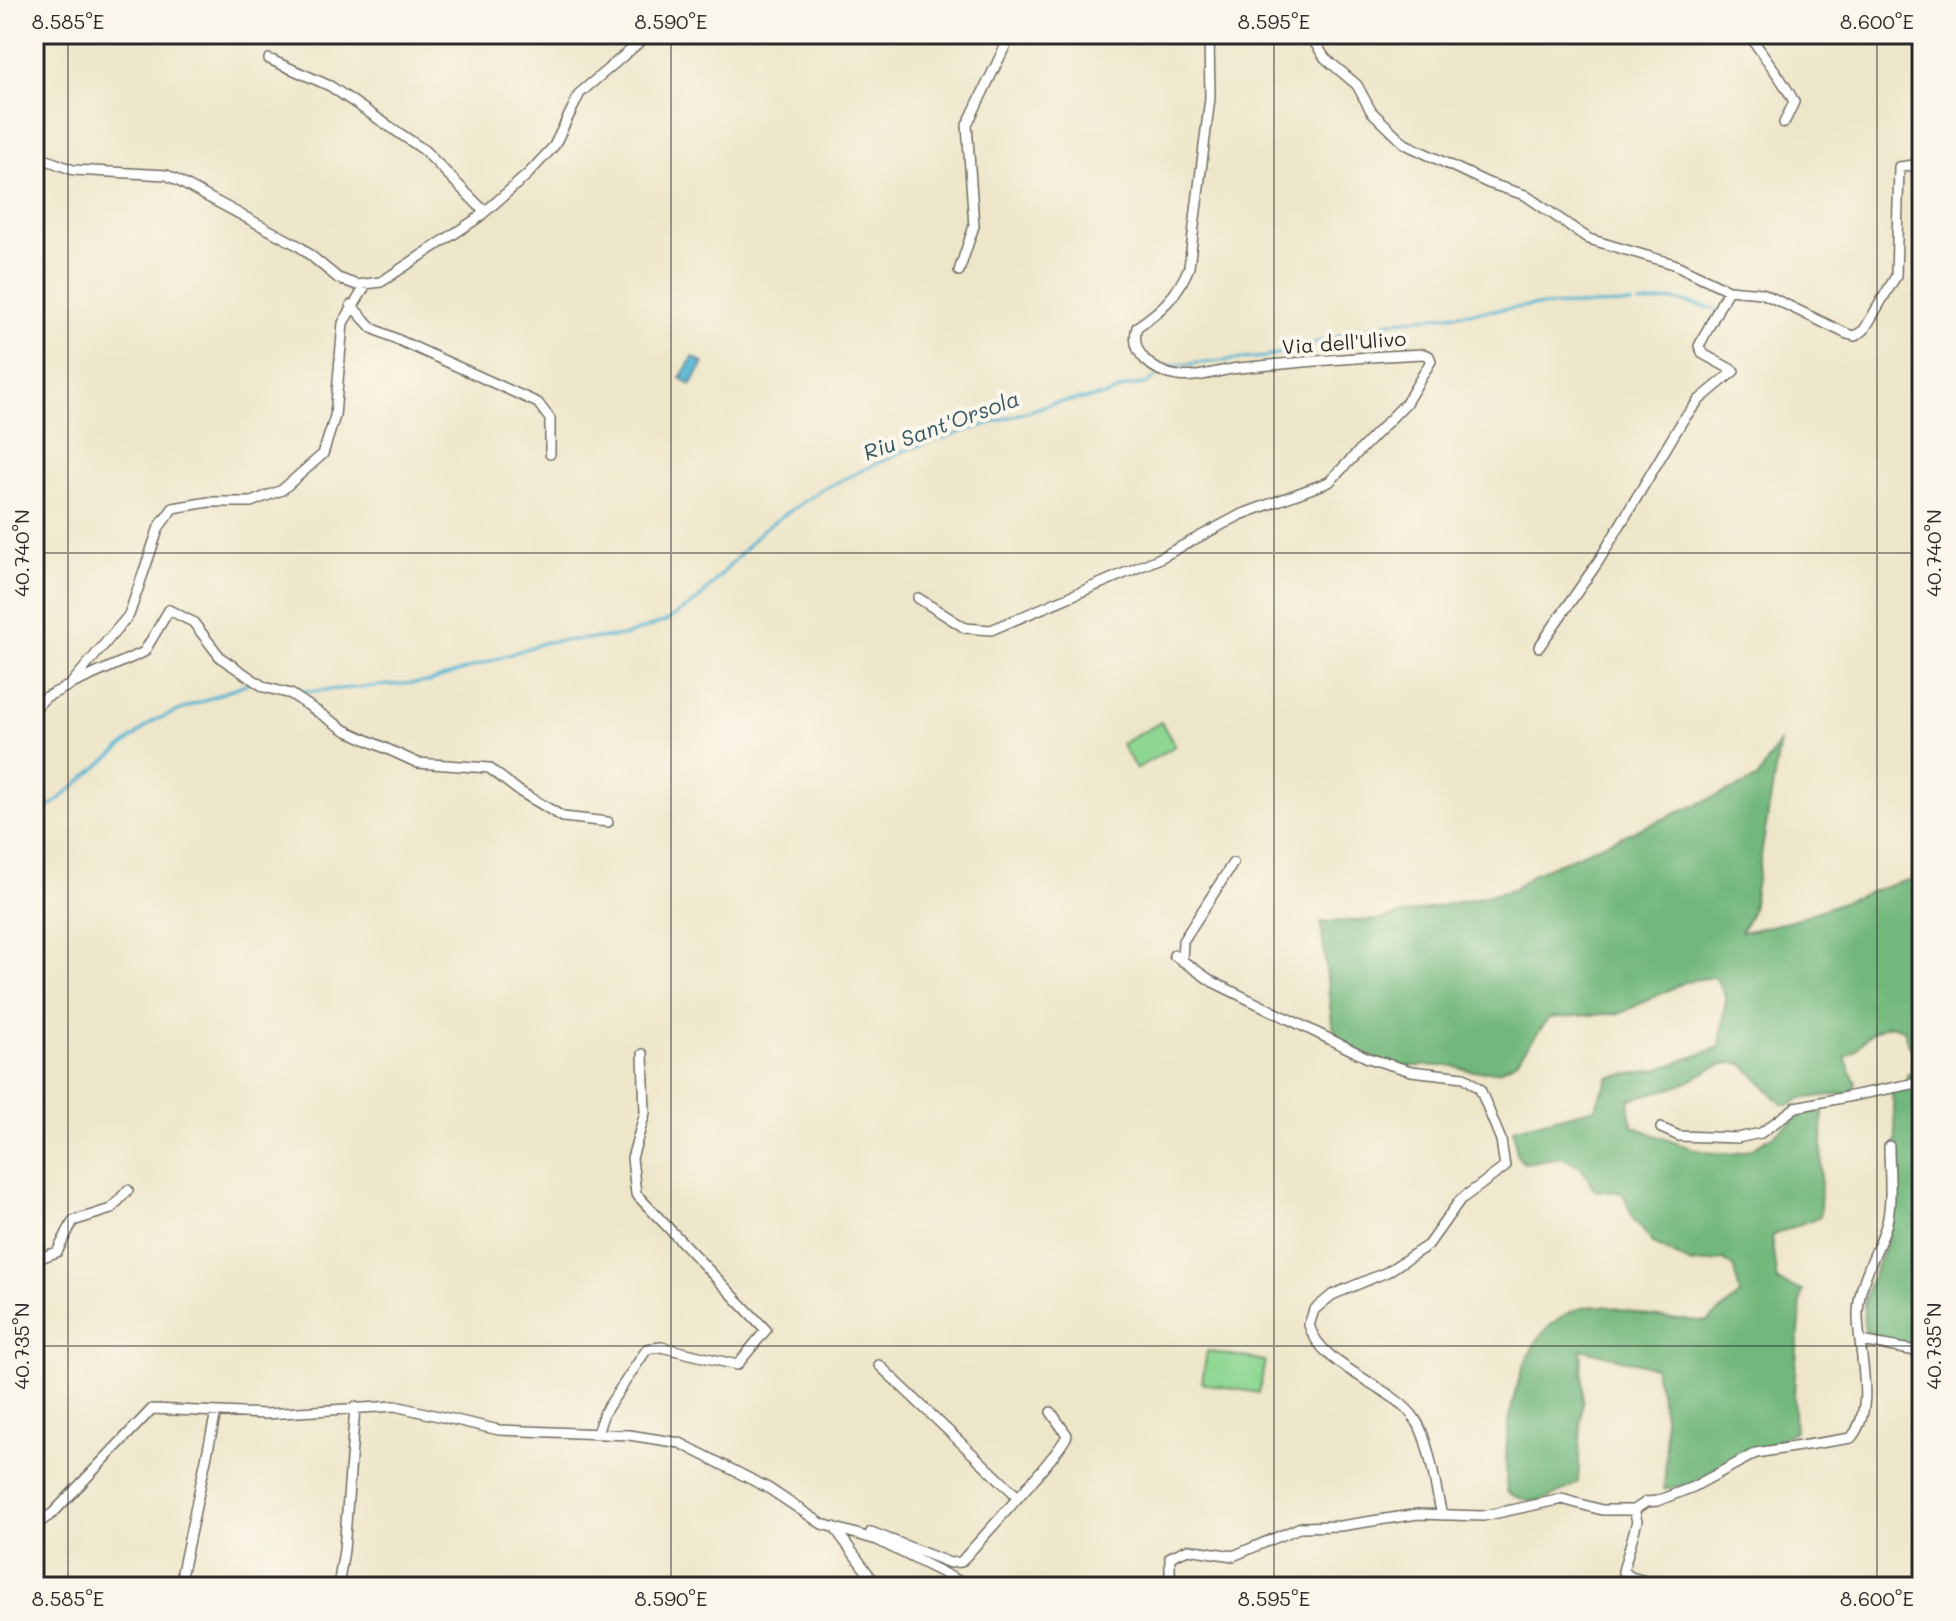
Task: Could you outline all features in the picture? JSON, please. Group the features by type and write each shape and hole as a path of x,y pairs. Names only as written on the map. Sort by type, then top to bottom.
{"street":[{"path":"34,155 73,170 167,175 299,246 338,278 366,285 381,282 485,212 554,146 580,93 649,34"},
{"path":"959,271 974,226 967,125 1011,34"},
{"name":"Via dell'Ulivo","path":"918,598 965,628 991,630 1158,559 1240,515 1329,482 1406,403 1427,373 1431,361 1429,356 1423,354 1236,369 1189,377 1175,376 1141,358 1135,345 1137,327 1163,308 1180,289 1189,267 1210,98 1209,34"},
{"path":"1309,34 1325,58 1357,85 1371,111 1405,144 1488,183 1525,195 1589,239 1674,264 1728,290 1762,293 1847,334 1859,334 1896,276 1899,167 1922,164"},
{"path":"1749,34 1768,65 1783,78 1794,102 1784,123"},
{"path":"269,59 330,86 424,150 485,212"},
{"path":"70,685 129,615 159,527 173,508 209,502 251,502 282,490 323,454 335,416 343,323 351,305 366,285"},
{"path":"1539,647 1598,562 1683,420 1699,400 1734,371 1703,354 1699,346 1728,290"},
{"path":"351,305 372,328 538,403 550,419 550,454"},
{"path":"34,709 46,697 144,652 169,610 193,622 221,658 264,687 291,694 345,730 418,763 489,768 519,791 563,817 608,822"},
{"path":"1233,863 1183,941 1178,958 1213,982 1368,1058 1411,1071 1464,1077 1480,1089 1501,1140 1505,1167 1460,1200 1428,1245 1387,1272 1332,1295 1314,1310 1309,1325 1319,1343 1354,1374 1415,1418 1442,1515"},
{"path":"597,1433 604,1413 647,1349 661,1347 737,1365 766,1330 636,1194 632,1158 645,1113 643,1054"},
{"path":"1661,1128 1679,1136 1737,1138 1761,1133 1796,1107 1922,1082"},
{"path":"1177,1587 1170,1573 1170,1557 1188,1549 1233,1556 1301,1527 1340,1526 1418,1514 1483,1516 1562,1499 1602,1510 1634,1510 1646,1502 1693,1487 1756,1453 1851,1438 1861,1418 1858,1314 1861,1288 1888,1215 1889,1146"},
{"path":"34,1260 57,1252 73,1221 111,1209 128,1190"},
{"path":"1861,1341 1922,1352"},
{"path":"879,1365 1017,1496"},
{"path":"34,1526 53,1513 152,1409 266,1414 395,1406 499,1430 597,1433 680,1443 768,1488 822,1524 877,1540 971,1587"},
{"path":"338,1587 344,1550 355,1407"},
{"path":"182,1572 216,1412"},
{"path":"822,1524 831,1520 895,1540 950,1563 961,1562 1066,1440 1064,1429 1051,1412"},
{"path":"1634,1510 1637,1521 1623,1571 1631,1577 1666,1587"},
{"path":"834,1527 878,1587"}],"green space":[{"path":"1161,722 1175,746 1136,769 1121,744"},
{"path":"1780,741 1752,910 1741,932 1764,928 1922,877 1922,1064 1909,1045 1904,1029 1890,1025 1872,1033 1845,1058 1856,1083 1851,1093 1799,1099 1791,1105 1782,1104 1743,1064 1732,1063 1714,1067 1681,1085 1629,1100 1632,1126 1676,1143 1725,1154 1754,1147 1823,1104 1820,1216 1771,1236 1777,1281 1803,1291 1795,1376 1795,1431 1700,1482 1664,1489 1665,1427 1654,1367 1581,1349 1583,1387 1578,1482 1544,1499 1535,1501 1517,1497 1507,1492 1506,1466 1512,1407 1532,1350 1548,1328 1570,1312 1597,1306 1707,1322 1740,1295 1735,1269 1724,1260 1691,1264 1654,1244 1634,1220 1623,1193 1595,1190 1581,1168 1562,1157 1524,1163 1517,1156 1513,1129 1595,1108 1609,1077 1657,1070 1720,1047 1726,997 1715,977 1687,981 1621,1013 1549,1018 1517,1061 1499,1071 1472,1071 1453,1066 1394,1066 1341,1045 1332,1023 1321,922 1378,920 1513,890 1533,874 1757,779"},
{"path":"1922,1064 1922,1080 1907,1083 1907,1075"},
{"path":"1922,1085 1922,1348 1880,1339 1865,1331 1864,1302 1893,1216 1896,1161 1891,1090"},
{"path":"1207,1351 1265,1361 1259,1393 1202,1383"}],"water":[{"path":"693,357 704,363 691,385 680,378"}],"waterway":[{"name":"Riu Sant'Orsola","path":"1639,304 1674,300 1716,309"},
{"name":"Riu Sant'Orsola","path":"1167,366 1265,357 1394,321 1532,306 1631,304"},
{"name":"Riu Sant'Orsola","path":"268,682 284,688 313,691 429,682 546,642 624,636 666,621 697,601 762,530 821,490 903,451 1054,403 1105,396 1126,387 1148,383 1156,377"},
{"name":"Riu Sant'Orsola","path":"34,820 153,721 248,683"}]}
